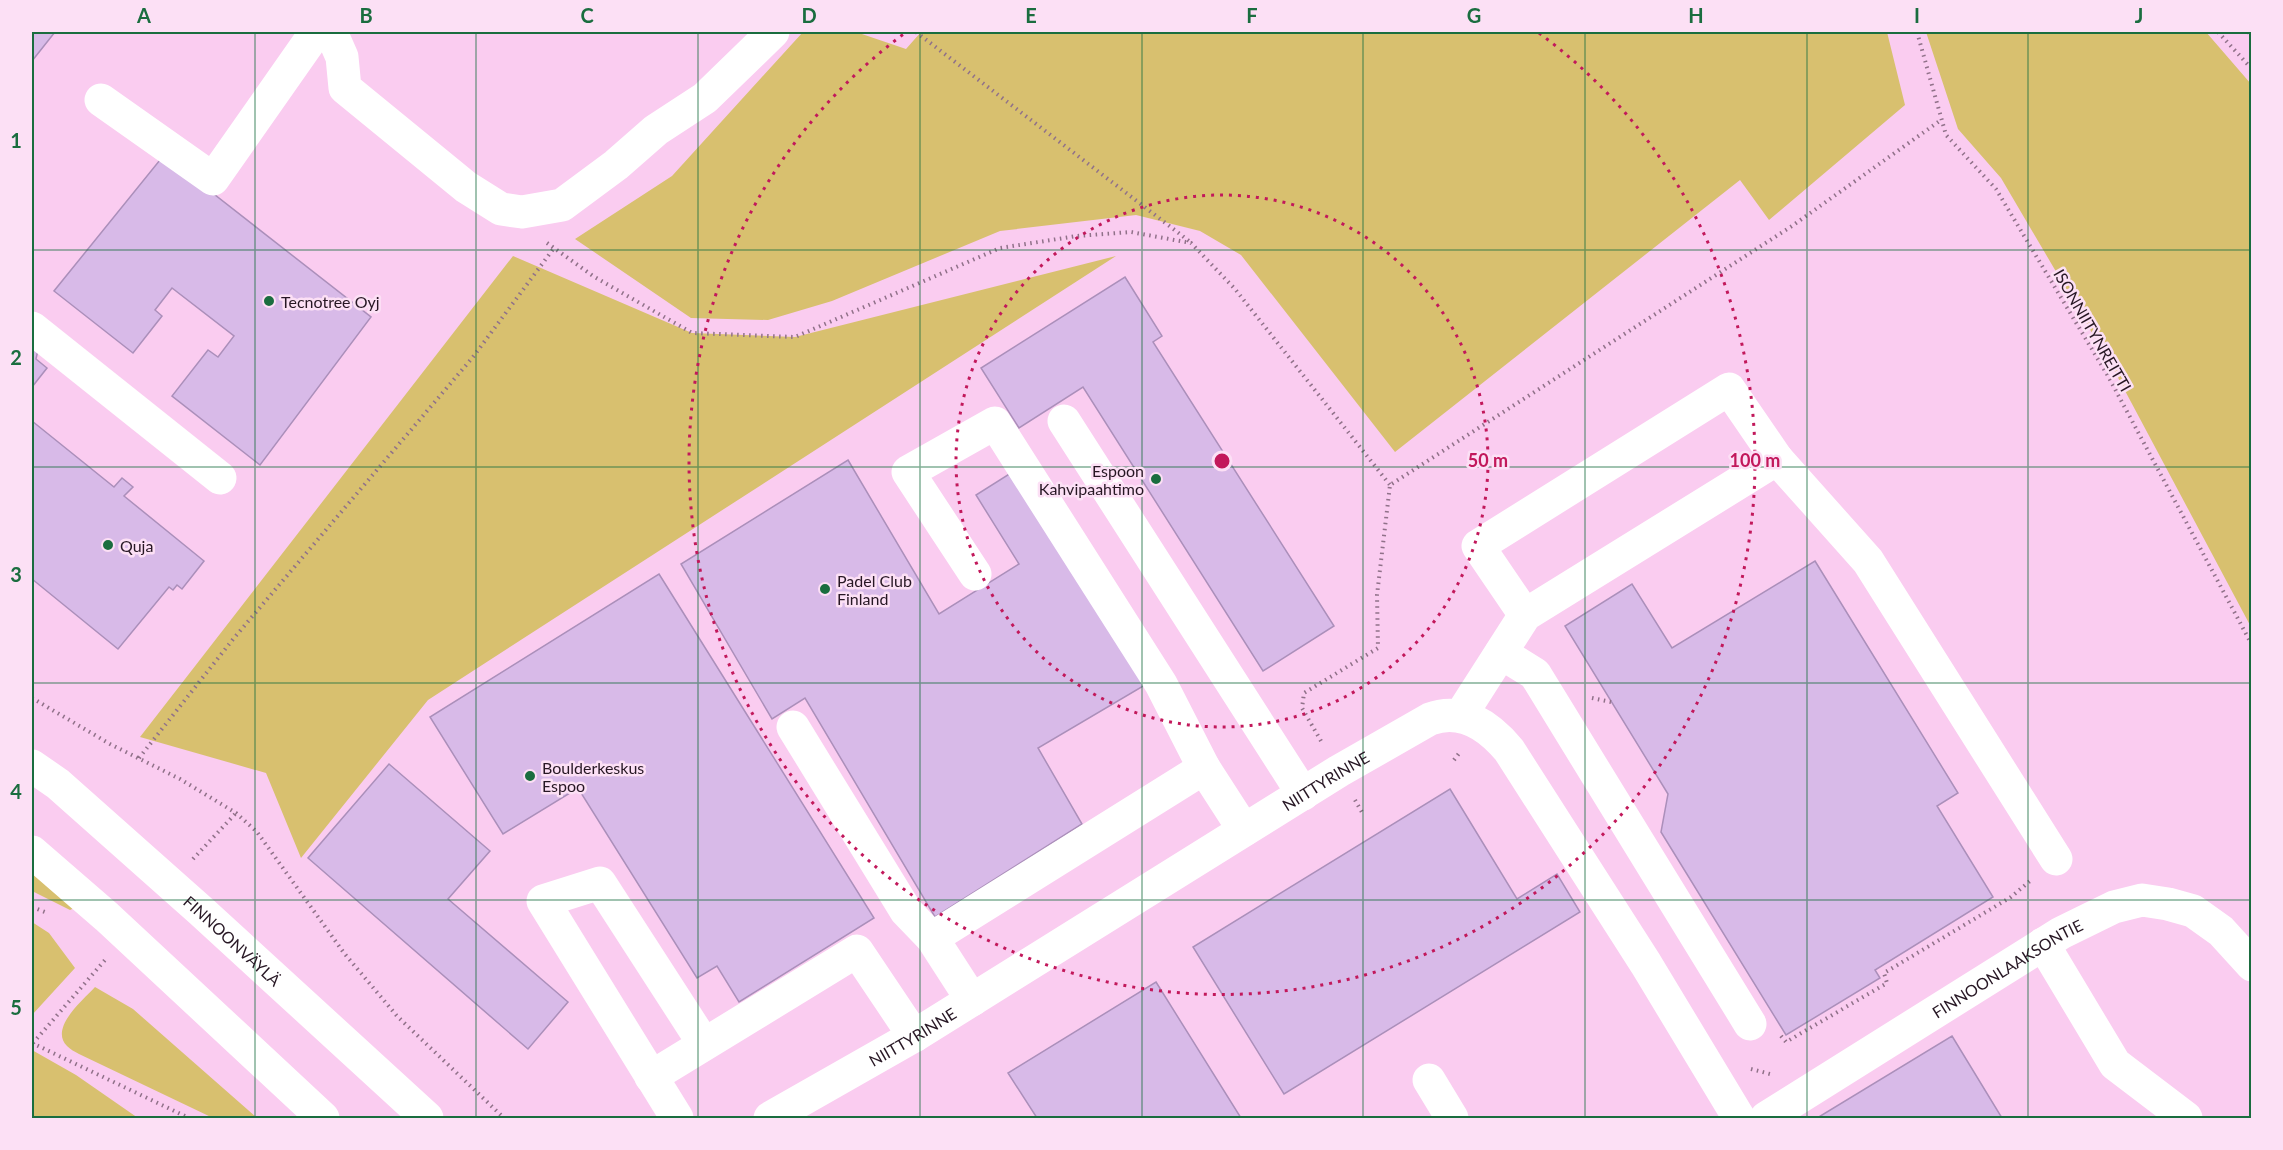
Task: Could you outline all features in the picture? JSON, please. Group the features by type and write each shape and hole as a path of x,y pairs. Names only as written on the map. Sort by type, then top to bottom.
{"street":[{"path":"101,100 213,179 316,32"},
{"path":"331,32 342,57 345,88 466,188 501,209 522,212 562,205 616,165 656,130 705,98 773,32"},
{"path":"32,328 220,478"},
{"path":"1525,615 1478,546 1729,389 1777,459 1868,561 2056,859"},
{"path":"1064,421 1303,794"},
{"path":"975,574 908,472 995,423 1161,684 1204,768 1244,830"},
{"path":"1461,716 1525,615 1777,459"},
{"path":"1501,653 1535,674 1750,1024"},
{"name":"NIITTYRINNE","path":"770,1119 914,1036 1339,771 1442,714 1475,720 1488,729 1509,750 1646,964 1739,1119"},
{"path":"793,727 906,911 932,938 972,1000"},
{"name":"FINNOONVÄYLÄ","path":"32,766 58,784 201,911 427,1119"},
{"path":"932,938 1204,768"},
{"path":"32,852 156,962 323,1119"},
{"path":"677,1119 543,901 600,882 704,1044"},
{"name":"FINNOONLAAKSONTIE","path":"1766,1119 2043,944 2114,907 2142,900 2193,911 2221,931 2252,965"},
{"path":"2043,944 2115,1064 2186,1119"},
{"path":"651,1077 857,951 914,1036"},
{"path":"1429,1080 1452,1119"}],"path":[{"path":"916,32 1191,243 1235,289 1390,485 1377,595 1378,648 1304,693 1302,708 1363,814"},
{"name":"ISONNIITYNREITTI","path":"1917,32 1946,135 1996,189 2108,376 2252,645"},
{"path":"2218,32 2252,69"},
{"path":"2248,32 2252,35"},
{"path":"1390,485 1792,226 1941,120"},
{"path":"139,758 234,638 473,357 554,248 593,276 692,333 795,337 1000,248 1077,236 1131,232 1191,243"},
{"path":"32,698 236,813 257,832 344,952 397,1016 504,1119"},
{"path":"1750,1024 1774,1027 1786,1042 1887,983 1884,974 2011,897 2056,859"},
{"path":"32,1042 189,1119"}],"shaded area":[{"path":"803,32 856,32 906,49 921,32 1887,32 1905,105 1769,220 1740,180 1395,452 1241,255 1200,231 1136,215 1000,231 832,301 768,320 691,318 575,239 672,176"},
{"path":"1926,32 2206,32 2251,84 2251,627 2115,372 2001,178 1958,129"},
{"path":"513,256 692,333 795,337 1116,256 428,700 301,858 266,773 140,737"},
{"path":"32,870 74,908 70,910 32,891"},
{"path":"32,922 49,933 75,968 32,1015"},
{"path":"95,987 133,1009 257,1118 213,1118 79,1054 67,1046 62,1031 65,1023"},
{"path":"32,1050 76,1075 138,1118 32,1118"}],"building":[{"path":"32,32 55,32 32,61"},
{"name":"Tecnotree Oyj","path":"164,155 371,317 260,465 172,396 208,350 218,357 234,336 172,288 155,310 162,316 133,353 54,291"},
{"path":"1125,277 1162,336 1153,342 1334,626 1263,671 1083,387 1019,428 981,368"},
{"path":"32,348 38,350 36,359 47,368 32,387"},
{"name":"Quja","path":"32,421 114,487 122,478 133,487 124,496 204,561 182,589 177,585 173,590 169,587 118,649 32,579"},
{"path":"848,460 939,614 1019,564 976,495 1014,471 1145,685 1038,748 1082,824 935,917 805,698 772,719 681,564"},
{"path":"1815,561 1958,793 1937,806 1993,897 1875,970 1880,978 1786,1035 1661,832 1668,794 1565,626 1632,584 1672,648"},
{"path":"659,574 874,918 739,1002 717,966 697,978 578,788 503,834 430,717"},
{"path":"389,764 490,851 448,899 568,1002 528,1049 308,858"},
{"path":"1450,789 1517,899 1557,874 1580,912 1284,1094 1193,947"},
{"path":"1156,982 1241,1118 1037,1118 1008,1073"},
{"path":"1952,1036 2002,1118 1817,1118"}],"place":[{"name":"Tecnotree Oyj","path":"269,301"},
{"name":"Espoon Kahvipaahtimo","path":"1156,479"},
{"name":"Quja","path":"108,545"},
{"name":"Padel Club Finland","path":"825,589"},
{"name":"Boulderkeskus Espoo","path":"530,776"}]}
